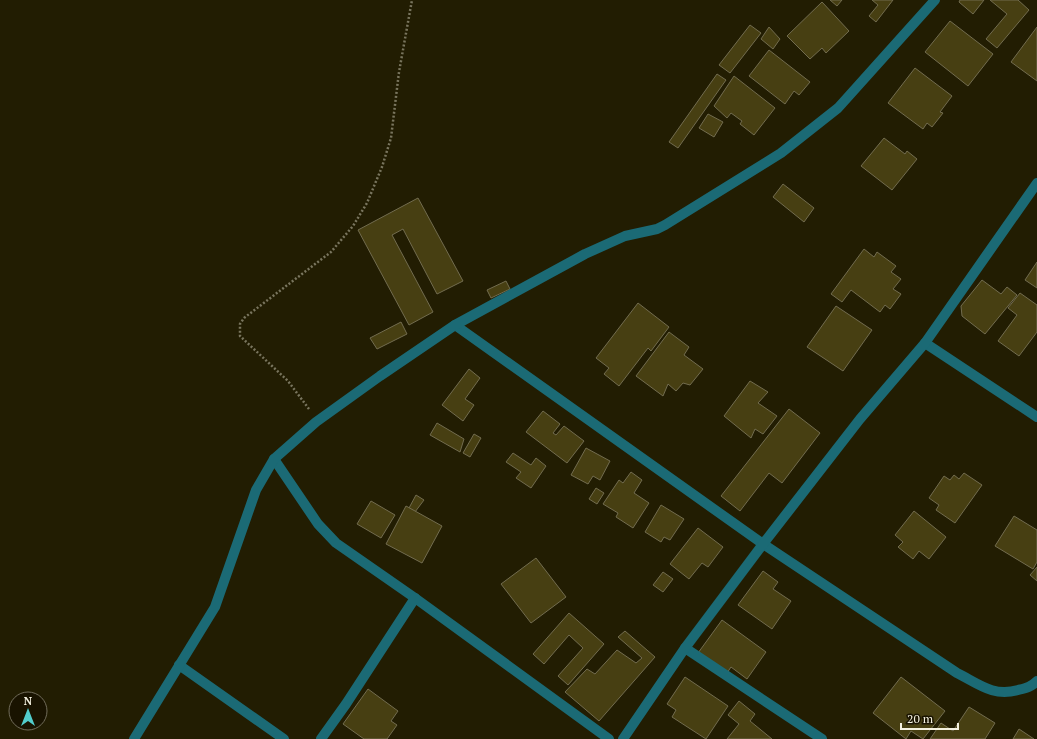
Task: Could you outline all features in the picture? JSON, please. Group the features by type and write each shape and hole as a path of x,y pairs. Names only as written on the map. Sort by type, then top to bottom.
{"street":[{"path":"134,739 215,607 256,490 274,459 316,422 455,325 585,254 624,236 657,229 665,225 689,212 781,152 838,108 935,0"},
{"path":"622,739 685,648 763,544 860,419 925,343 1037,183"},
{"path":"455,325 763,544 958,673 987,689 1006,694 1032,687 1037,681"},
{"path":"925,343 1037,417"},
{"path":"274,459 318,524 336,543 415,598 609,739"},
{"path":"321,739 346,704 415,598"},
{"path":"685,648 822,739"},
{"path":"179,665 284,739"}],"path":[{"path":"316,422 304,400 288,381 240,336 240,324 244,318 331,252 353,226 367,203 382,167 391,138 399,72 412,0"}],"building":[{"path":"830,0 842,0 837,6"},
{"path":"872,0 893,0 876,22 869,16 878,5"},
{"path":"960,0 984,0 973,14 959,2"},
{"path":"990,0 1018,0 1029,10 997,48 986,39 1007,14"},
{"path":"822,2 849,31 826,53 822,48 810,59 787,36"},
{"path":"950,21 993,54 968,86 925,52"},
{"path":"750,25 761,33 730,73 719,65"},
{"path":"769,27 780,39 773,49 761,39"},
{"path":"1037,27 1037,81 1011,62"},
{"path":"769,50 810,82 799,95 794,91 785,104 749,76"},
{"path":"915,68 952,96 940,112 943,113 932,127 927,123 923,129 888,103"},
{"path":"717,74 726,80 678,148 669,142"},
{"path":"734,76 775,108 754,135 740,124 742,121 731,113 727,118 714,106"},
{"path":"708,114 723,122 714,137 699,128"},
{"path":"884,138 905,154 907,151 917,159 892,190 861,166"},
{"path":"783,184 814,208 804,222 773,197"},
{"path":"418,198 463,281 437,294 403,229 392,235 433,312 409,325 358,230"},
{"path":"864,249 874,257 877,252 896,266 891,272 901,279 893,289 901,294 890,309 885,305 880,312 851,290 842,302 831,294"},
{"path":"1037,262 1037,288 1025,280"},
{"path":"982,280 1001,294 1007,287 1017,295 985,334 962,316 961,306"},
{"path":"506,281 510,289 491,298 487,290"},
{"path":"1020,293 1037,305 1037,332 1019,356 998,341 1017,315 1008,308"},
{"path":"638,303 669,327 651,351 648,348 619,386 604,374 609,368 596,358"},
{"path":"836,306 872,330 843,371 807,347"},
{"path":"401,322 407,334 377,349 370,338"},
{"path":"669,332 689,347 684,355 703,369 690,385 683,383 676,391 668,384 663,396 636,376"},
{"path":"469,369 480,378 465,399 474,405 463,421 442,405"},
{"path":"750,381 768,392 758,403 777,416 763,434 755,429 751,438 724,416"},
{"path":"789,409 820,433 782,483 769,473 740,511 721,496"},
{"path":"543,411 560,424 553,433 556,435 564,426 584,441 567,463 526,432"},
{"path":"437,423 464,439 460,452 430,435"},
{"path":"474,434 481,438 470,457 463,453"},
{"path":"586,448 610,461 600,480 593,476 588,484 571,475"},
{"path":"513,453 531,465 536,458 546,466 531,488 516,478 521,472 506,462"},
{"path":"631,472 642,480 634,493 649,503 633,528 616,517 618,513 603,504 619,480 623,483"},
{"path":"964,473 982,485 955,523 936,510 939,505 929,498 944,476 950,480 954,475 959,479"},
{"path":"596,488 604,493 597,504 589,499"},
{"path":"416,495 424,500 415,512 409,508"},
{"path":"371,501 395,515 381,538 357,524"},
{"path":"661,505 684,519 670,540 664,537 661,542 645,532"},
{"path":"406,506 442,526 422,563 386,544"},
{"path":"914,511 946,537 929,559 919,551 913,559 898,547 903,542 895,535"},
{"path":"1014,516 1037,530 1037,562 1033,569 995,546"},
{"path":"698,528 723,547 708,567 702,563 689,579 670,564"},
{"path":"536,558 566,597 531,623 501,584"},
{"path":"1037,567 1037,581 1030,575"},
{"path":"763,571 778,582 773,589 791,601 772,629 738,605"},
{"path":"663,572 673,579 663,592 653,585"},
{"path":"569,613 604,644 568,685 558,676 583,648 569,635 544,664 533,654"},
{"path":"722,620 766,652 747,679 731,667 727,673 698,653"},
{"path":"625,631 655,657 599,721 565,692 587,669 595,674 617,650 636,663 642,658 618,637"},
{"path":"685,677 728,706 706,739 672,717 676,710 667,704"},
{"path":"901,677 945,711 923,739 911,731 906,739 873,713"},
{"path":"368,689 398,711 391,721 397,725 387,739 364,739 343,724"},
{"path":"739,701 755,714 750,721 772,739 727,739 739,724 728,715"},
{"path":"969,707 995,723 985,739 930,739 941,723 953,731"},
{"path":"1019,729 1034,739 1013,739"}]}
